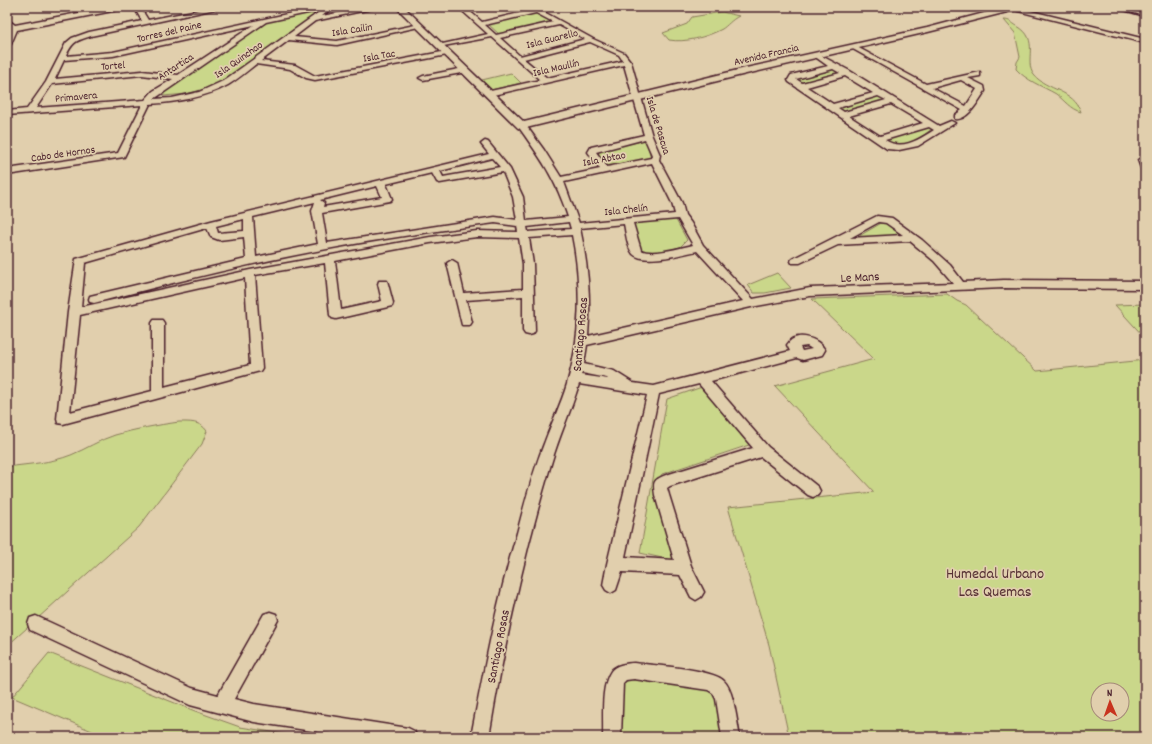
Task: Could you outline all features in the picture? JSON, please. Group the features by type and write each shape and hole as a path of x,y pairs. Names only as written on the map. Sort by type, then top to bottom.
{"main road":[{"path":"10,25 98,7"},
{"path":"10,25 124,7"},
{"path":"7,44 10,25"}],"street":[{"path":"137,7 146,23"},
{"path":"30,111 50,82 69,43 78,38 222,7"},
{"name":"Torres del Paine","path":"62,58 113,54 267,19 279,14 327,7"},
{"name":"Isla Quinchao","path":"147,102 185,98 206,92 226,83 330,7"},
{"path":"312,20 378,7"},
{"name":"Santiago Rosas","path":"400,7 519,123 543,155 558,180 575,226 583,283 581,342 576,373 551,441 511,580 480,737"},
{"path":"461,7 544,80"},
{"path":"530,7 591,40 622,54 627,62"},
{"name":"Avenida Francia","path":"519,123 802,56 845,42 996,7"},
{"path":"1012,7 1145,41"},
{"name":"Avenida Francia","path":"802,56 816,55 928,30 1012,7"},
{"path":"1027,7 1145,36"},
{"path":"1116,7 1145,14"},
{"path":"480,24 537,11"},
{"name":"Antartica","path":"121,155 147,102 160,89 267,19"},
{"path":"440,46 560,23"},
{"name":"Isla Cailin","path":"287,38 341,43 420,26"},
{"name":"Isla Guarello","path":"519,58 591,40"},
{"path":"845,42 968,110"},
{"name":"Isla Tac","path":"253,62 291,67 301,71 309,77 315,78 447,53"},
{"path":"816,55 938,129"},
{"name":"Isla Maullín","path":"489,94 544,80 627,62"},
{"name":"Isla de Pascua","path":"627,62 648,136 656,156 655,160 677,203 680,216 686,223 699,247 751,303"},
{"path":"835,66 792,78 792,80 890,147 900,149 915,145 968,110 981,91 981,88 962,78"},
{"path":"423,78 464,70"},
{"path":"801,86 847,73"},
{"name":"Tortel","path":"50,82 142,74 177,78"},
{"path":"925,87 977,74"},
{"path":"832,107 880,93"},
{"path":"843,115 892,101"},
{"name":"Primavera","path":"7,113 147,102"},
{"path":"879,139 929,124"},
{"path":"605,170 592,152 594,149 648,136"},
{"path":"485,144 506,169 518,197 528,264 529,332"},
{"name":"Cabo de Hornos","path":"7,172 121,155"},
{"path":"248,215 256,368 63,419 80,261 211,224 248,215 320,198 381,184 494,156"},
{"path":"1145,158 1142,160 1145,168"},
{"name":"Isla Abtao","path":"558,180 655,160"},
{"path":"435,170 440,180 506,169"},
{"path":"318,211 387,199 381,184"},
{"path":"320,198 318,211 323,247"},
{"name":"Isla Chelín","path":"523,230 680,216"},
{"path":"796,261 836,242 878,219 889,220 950,271 960,285"},
{"path":"75,308 250,267 323,247 410,232 495,220 507,220 523,230"},
{"path":"628,221 637,251 642,255 653,255 699,247"},
{"path":"211,224 214,235 219,237 249,233"},
{"path":"250,267 330,258 430,240 523,230"},
{"path":"836,242 912,238"},
{"path":"330,258 336,315 388,303 383,284"},
{"path":"452,263 466,322"},
{"name":"Le Mans","path":"581,342 751,303 819,292 1004,284 1145,285"},
{"path":"461,297 528,292"},
{"path":"158,323 158,393"},
{"path":"576,373 654,392 797,354"},
{"path":"702,380 763,451 813,491"},
{"path":"611,585 654,392"},
{"path":"696,592 684,568 660,485 666,481 763,451"},
{"path":"615,564 684,568"},
{"path":"222,704 270,620"},
{"path":"36,624 190,696 254,713 408,737"},
{"path":"612,737 614,687 616,678 624,672 634,671 711,682 719,687 724,698 731,737"}],"green space":[{"path":"322,10 217,85 187,94 163,96 166,90 270,20"},
{"path":"722,12 739,16 722,29 710,35 696,39 675,41 669,40 663,33 687,24 692,17"},
{"path":"536,13 553,22 500,35 488,24"},
{"path":"1004,20 1017,26 1024,31 1028,37 1030,44 1030,63 1034,75 1045,84 1072,99 1081,112 1071,107 1056,94 1030,80 1016,69 1017,62 1020,57 1015,33"},
{"path":"835,68 841,73 801,83 794,79"},
{"path":"511,73 521,83 491,90 482,80"},
{"path":"879,96 887,100 845,112 837,107"},
{"path":"930,125 933,128 922,137 905,145 892,144 885,140"},
{"path":"646,140 651,158 647,162 605,168 596,154 598,151"},
{"path":"673,219 676,220 687,240 680,247 658,253 644,252 638,248 633,225 635,223"},
{"path":"883,222 890,223 907,237 854,239"},
{"path":"777,273 791,288 765,293 754,293 748,285"},
{"name":"Humedal Urbano Las Quemas","path":"947,294 966,305 1037,371 1145,360 1145,737 789,737 769,645 728,507 874,492 775,386 874,359 812,299"},
{"path":"1145,304 1145,338 1115,305"},
{"path":"702,387 749,445 662,474 655,486 684,563 640,553 667,399"},
{"path":"179,422 191,422 198,424 207,431 202,444 139,527 7,646 7,467 56,460 71,455 103,439 115,435 147,427"},
{"path":"49,653 195,711 240,727 304,737 106,737 12,697"},
{"path":"631,679 709,690 716,698 722,737 620,737 620,692 623,683"}]}
